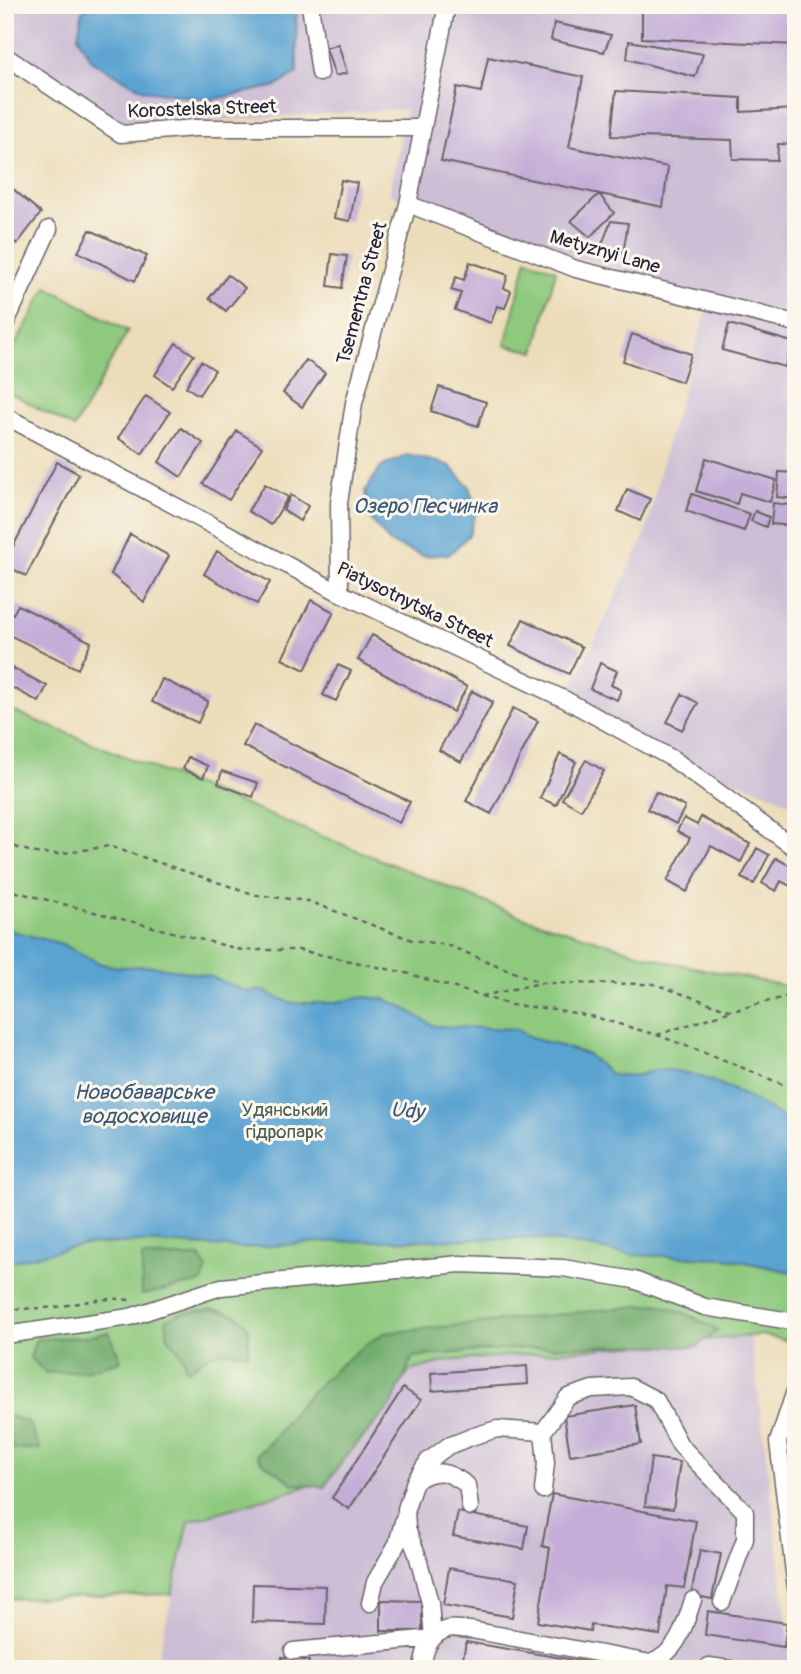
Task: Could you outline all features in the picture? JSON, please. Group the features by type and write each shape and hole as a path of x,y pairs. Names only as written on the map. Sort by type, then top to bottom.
{"street":[{"path":"310,5 320,72"},
{"name":"Tsementna Street","path":"340,593 339,503 354,403 408,204 447,5"},
{"name":"Korostelska Street","path":"5,56 121,134 195,128 424,128"},
{"name":"Metyznyi Lane","path":"408,204 576,269 796,323"},
{"path":"5,325 49,229"},
{"name":"Piatysotnytska Street","path":"5,416 340,593 566,700 673,759 796,849"},
{"path":"5,1335 130,1317 221,1287 460,1264 563,1268 634,1280 705,1307 796,1322"},
{"path":"543,1490 546,1463 543,1432 568,1397 592,1389 631,1387 656,1400 680,1445 745,1512 745,1539 722,1602"},
{"path":"796,1388 779,1442 796,1588"},
{"path":"370,1603 375,1582 397,1544 415,1482 428,1461 448,1446 497,1429 543,1432"},
{"path":"415,1482 432,1472 454,1475 467,1485 470,1507"},
{"path":"406,1509 407,1528 430,1603 433,1638"},
{"path":"422,1669 424,1650 433,1638 448,1628 471,1630 614,1662 656,1666 678,1643 693,1600"},
{"path":"293,1651 433,1638"},
{"path":"709,1666 730,1669"}],"path":[{"path":"5,844 36,853 57,854 109,846 256,895 308,901 412,940 447,945 541,984"},
{"path":"5,889 242,950 299,950 406,973 511,1005 554,1009 594,1017 657,1035 796,1090"},
{"path":"480,996 541,984 654,984 732,1011"},
{"path":"657,1035 796,994"},
{"path":"5,1310 52,1308 117,1297 161,1307"}],"shaded area":[{"path":"5,5 796,5 796,312 718,303 796,323 796,807 767,792 673,759 566,700 646,533 666,447 709,302 389,194 406,109 121,126 5,51"},
{"path":"749,1336 793,1669 155,1669 189,1521 315,1484 410,1371 447,1361"}],"green space":[{"path":"527,259 556,270 535,352 505,345"},
{"path":"47,287 128,331 74,428 5,390 5,364"},
{"name":"Удянський гідропарк","path":"5,708 522,917 668,962 796,988 796,1343 762,1335 447,1361 410,1371 315,1484 189,1521 172,1594 5,1599"},
{"path":"142,1257 200,1257 207,1268 202,1282 142,1295"},
{"path":"658,1304 685,1313 718,1330 697,1347 555,1347 413,1357 391,1406 348,1454 324,1487 294,1484 261,1461 257,1454 319,1385 351,1356 384,1333"},
{"path":"213,1309 237,1315 249,1328 248,1354 222,1351 203,1359 187,1371 181,1353 168,1337 166,1319 182,1313"},
{"path":"109,1332 121,1361 84,1371 46,1373 30,1358 36,1339 83,1337"},
{"path":"5,1415 28,1422 40,1449 5,1449"}],"water":[{"path":"88,5 296,5 297,73 277,86 210,100 144,90 92,61 78,37 82,12"},
{"name":"Озеро Песчинка","path":"408,455 449,465 469,486 476,513 469,535 450,554 424,556 390,543 369,517 365,491 381,467"},
{"name":"Новобаварське водосховище","path":"5,929 62,944 101,964 119,967 155,966 209,976 247,992 261,990 291,1003 331,1003 365,997 385,999 434,1026 516,1029 532,1038 587,1054 612,1075 641,1075 655,1070 672,1070 729,1088 766,1107 796,1127 796,1273 726,1258 631,1255 532,1238 321,1242 244,1248 142,1242 82,1245 5,1263"}],"building":[{"path":"642,5 796,5 796,45 642,38"},
{"path":"554,23 611,35 604,52 551,40"},
{"path":"629,41 703,54 695,77 627,59"},
{"path":"338,44 347,73 335,76 326,48"},
{"path":"488,57 583,77 569,147 668,167 663,207 441,161 457,87 481,92"},
{"path":"616,91 741,98 741,112 796,109 796,145 778,144 777,160 733,159 732,140 611,136"},
{"path":"341,180 357,183 350,221 334,218"},
{"path":"5,182 41,213 17,244 5,234"},
{"path":"599,194 614,213 590,237 571,221"},
{"path":"611,221 628,223 623,254 601,247"},
{"path":"90,230 147,256 135,281 78,252"},
{"path":"332,254 347,256 342,288 328,286"},
{"path":"470,262 508,275 504,288 511,291 505,308 497,306 491,323 455,310 461,293 451,290 456,277 464,280"},
{"path":"228,275 245,288 226,311 209,298"},
{"path":"729,324 792,342 785,367 722,350"},
{"path":"632,334 691,354 682,382 623,361"},
{"path":"176,343 194,355 172,387 155,375"},
{"path":"306,360 325,373 302,407 283,393"},
{"path":"201,361 215,370 199,395 186,387"},
{"path":"439,387 486,402 478,426 431,411"},
{"path":"146,396 170,412 142,454 118,438"},
{"path":"181,428 203,443 181,477 159,462"},
{"path":"237,431 262,447 229,500 203,484"},
{"path":"706,458 776,480 770,502 740,493 737,504 696,491"},
{"path":"57,462 79,474 26,576 5,565 5,562"},
{"path":"779,472 796,473 796,499 777,497"},
{"path":"265,484 288,497 271,525 248,511"},
{"path":"627,489 650,499 640,521 618,511"},
{"path":"692,494 750,514 744,531 686,511"},
{"path":"291,495 308,506 300,521 283,510"},
{"path":"773,503 796,506 796,526 771,524"},
{"path":"755,511 769,517 766,527 751,521"},
{"path":"130,534 169,556 144,602 111,574"},
{"path":"217,551 270,582 257,604 204,574"},
{"path":"311,600 334,612 305,670 282,659"},
{"path":"18,605 91,642 78,669 5,633 5,610 13,614"},
{"path":"523,619 582,647 569,674 510,646"},
{"path":"372,635 467,687 453,712 358,660"},
{"path":"600,663 617,671 611,685 621,690 617,700 590,689"},
{"path":"5,664 47,686 39,702 5,684"},
{"path":"338,665 351,671 336,701 323,695"},
{"path":"162,679 208,701 198,723 152,702"},
{"path":"472,691 493,702 461,762 439,750"},
{"path":"682,694 698,703 682,730 667,722"},
{"path":"513,708 538,721 491,814 466,801"},
{"path":"254,725 410,802 399,823 243,746"},
{"path":"560,754 576,762 556,805 540,798"},
{"path":"188,757 208,766 203,778 183,769"},
{"path":"586,760 604,771 581,810 562,799"},
{"path":"222,771 258,783 253,797 218,784"},
{"path":"656,792 685,807 676,824 647,809"},
{"path":"701,817 750,844 741,862 711,846 687,892 667,881 690,838 677,831 684,818 697,825"},
{"path":"757,848 769,855 754,884 741,878"},
{"path":"776,858 796,869 796,889 781,881 776,891 762,883"},
{"path":"527,1366 528,1384 432,1391 431,1373"},
{"path":"403,1388 421,1400 349,1509 332,1498"},
{"path":"635,1405 641,1444 570,1455 564,1416"},
{"path":"651,1458 680,1462 673,1509 645,1506"},
{"path":"552,1494 696,1521 684,1588 667,1586 660,1635 591,1625 590,1631 538,1622 550,1548 542,1546"},
{"path":"458,1512 528,1526 524,1549 453,1536"},
{"path":"700,1550 721,1554 712,1599 691,1595"},
{"path":"449,1568 518,1580 512,1617 443,1605"},
{"path":"253,1584 326,1586 325,1624 252,1622"},
{"path":"381,1600 422,1601 422,1631 381,1631"},
{"path":"708,1611 787,1623 784,1647 705,1635"},
{"path":"466,1642 586,1662 585,1669 461,1669"},
{"path":"282,1657 309,1661 308,1669 280,1669"}],"water label":[{"name":"Udy","path":"407,1111"}]}
